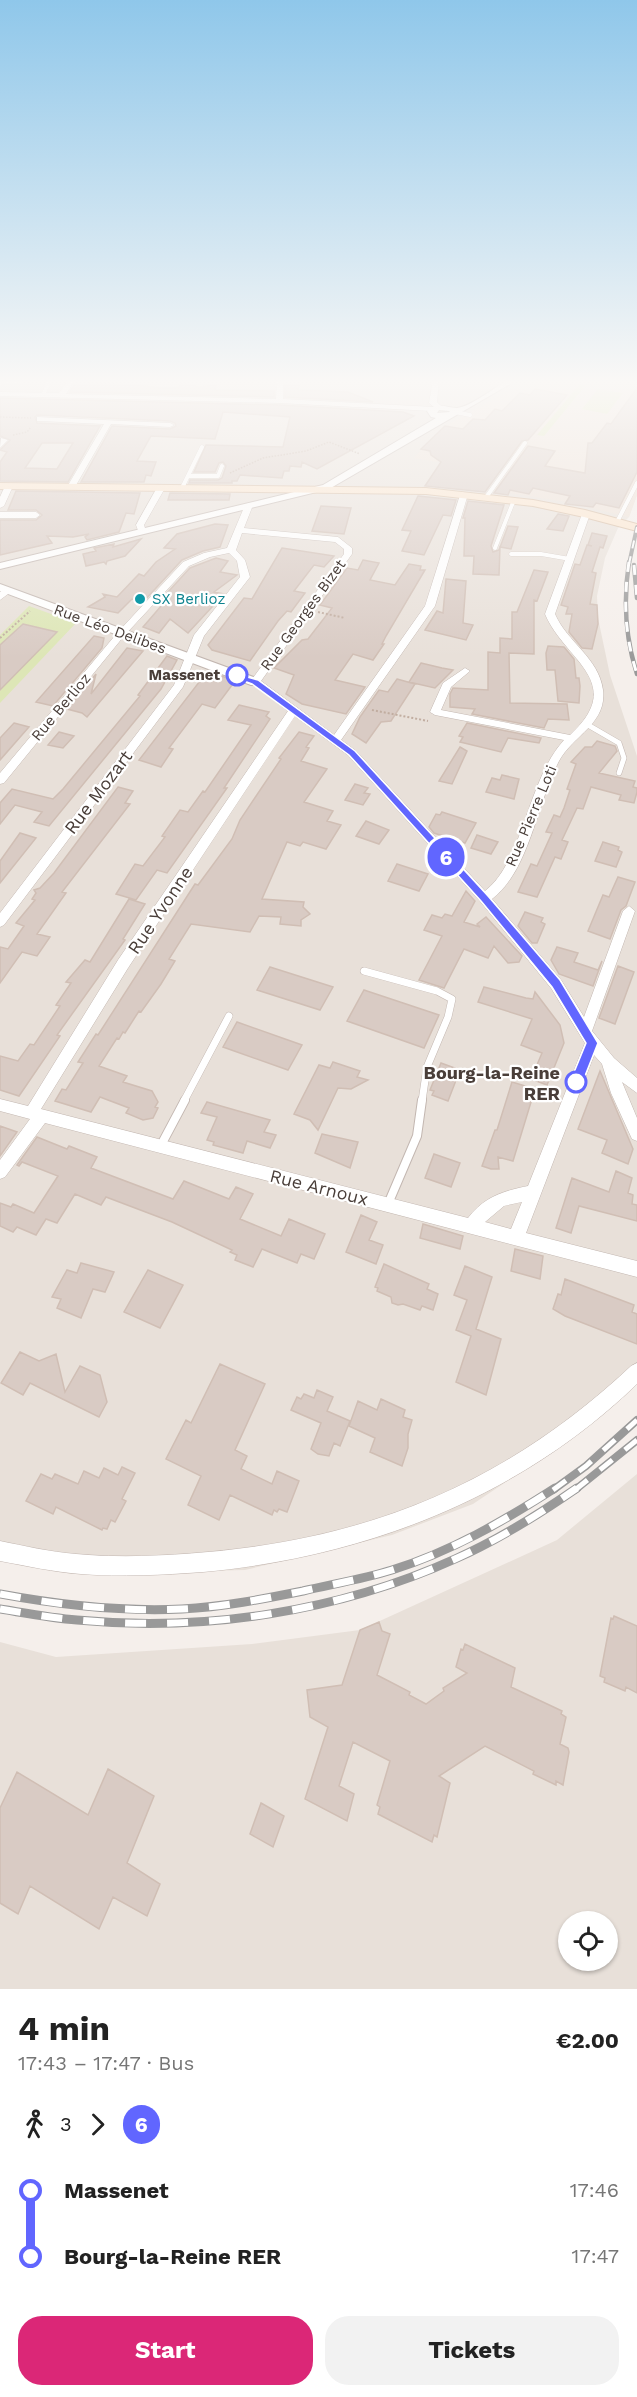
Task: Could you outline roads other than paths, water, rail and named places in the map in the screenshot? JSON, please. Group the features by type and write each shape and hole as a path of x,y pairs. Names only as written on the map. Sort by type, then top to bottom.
{"main road":[{"path":"346,476 357,484 411,491"},
{"path":"4,486 411,491 464,494 514,500 586,514 637,528"}],"street":[{"path":"71,487 79,473"},
{"path":"315,490 315,485 336,473"},
{"path":"0,566 315,490 326,487 351,473"},
{"path":"0,506 4,486"},
{"path":"142,531 140,525 160,488"},
{"path":"231,550 253,496 248,489"},
{"path":"336,740 430,606 464,494"},
{"path":"586,514 550,614 554,627 585,656 595,674 598,706 588,725"},
{"path":"0,515 36,515"},
{"name":"Rue Georges Bizet","path":"239,530 338,540 348,548 348,554 255,682"},
{"name":"Rue Berlioz","path":"0,780 121,634 186,564 207,555 231,550"},
{"name":"Rue Mozart","path":"0,922 179,685 199,635 244,577 241,561 231,550"},
{"name":"Rue Léo Delibes","path":"2,592 39,603 255,682"},
{"path":"465,671 447,685 435,711 570,738"},
{"path":"255,682 352,753 484,898 556,984 588,1037 609,1062 637,1087"},
{"name":"Rue Yvonne","path":"0,1172 36,1115 123,964 294,709"},
{"name":"Rue Pierre Loti","path":"484,898 503,881 555,759 570,738 588,725"},
{"path":"516,1237 588,1037 629,911"},
{"path":"609,1062 618,1093 637,1134"},
{"name":"Rue Arnoux","path":"0,1105 637,1269"},
{"path":"472,1226 486,1207 507,1198 534,1192"},
{"path":"0,1551 88,1565 158,1565 293,1550 362,1533 451,1501 495,1477 598,1409 637,1372"}],"lane":[{"path":"182,488 190,473"},
{"path":"188,476 218,476 219,473"},
{"path":"487,496 504,473"},
{"path":"617,522 637,483"},
{"path":"495,548 514,500"},
{"path":"511,554 541,554 570,559"},
{"path":"588,725 619,743 624,758 619,774"},
{"path":"364,971 437,991 452,999 448,1017 428,1067 417,1136 388,1204"},
{"path":"160,1147 229,1017"}],"railway":[{"path":"629,564 637,527"},
{"path":"629,562 626,619 637,674"},
{"path":"634,565 637,598"},
{"path":"553,1490 586,1466 637,1420"},
{"path":"575,1490 637,1440"},
{"path":"0,1594 68,1604 159,1610 228,1605 273,1597 370,1576 414,1563 476,1535 555,1488"},
{"path":"0,1609 77,1620 173,1623 222,1620 317,1605 364,1593 455,1559 487,1544 577,1488"}],"place":[{"name":"SX Berlioz","path":"140,599"},
{"name":"Massenet","path":"237,675"},
{"name":"Bourg-la-Reine RER","path":"576,1082"}]}
